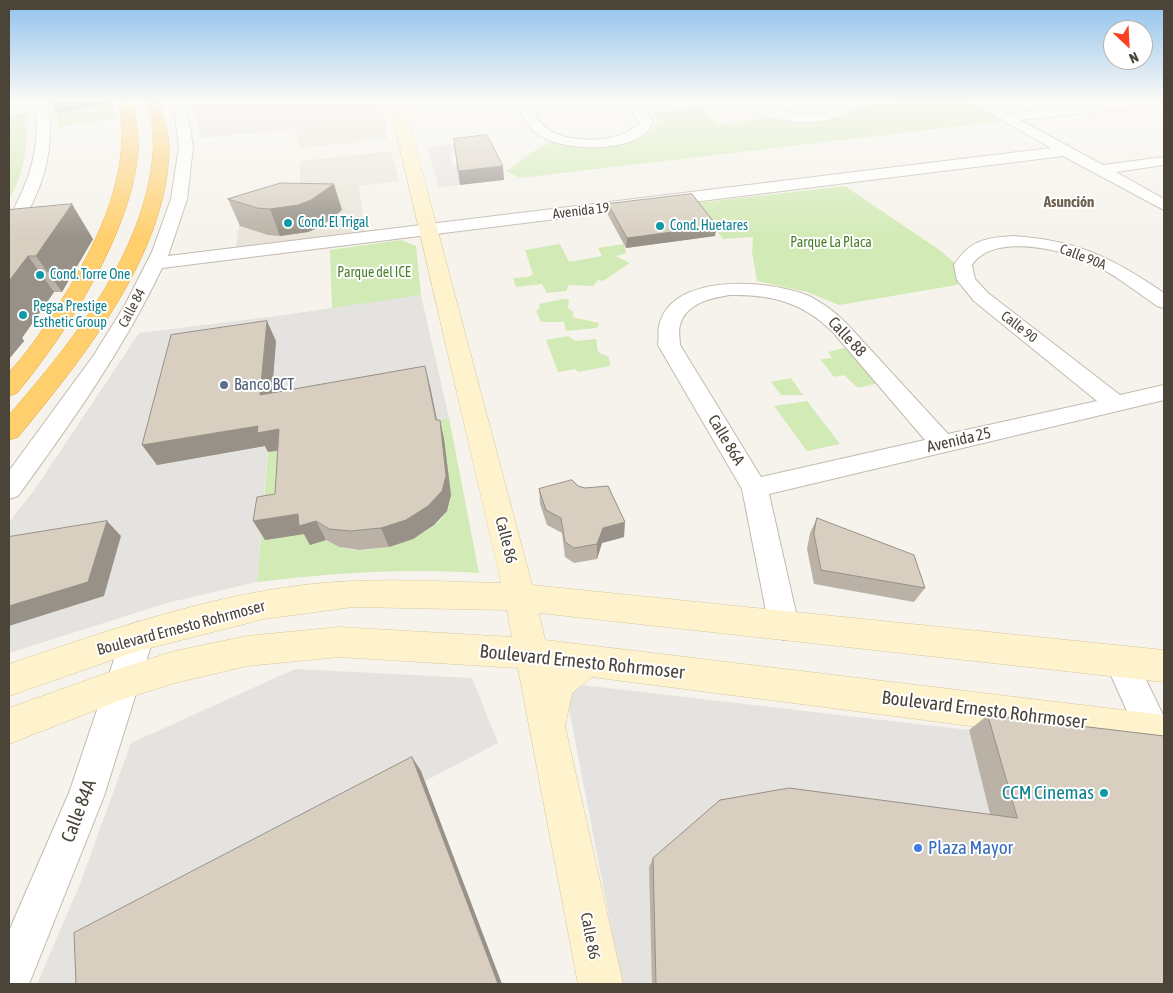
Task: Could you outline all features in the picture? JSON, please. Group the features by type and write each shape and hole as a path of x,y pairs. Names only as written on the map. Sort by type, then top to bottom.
{"highway":[{"path":"9,388 61,318 108,228 122,191 129,159 130,146"},
{"path":"9,431 47,388 99,315 126,265 144,224 157,183 161,146"}],"main road":[{"name":"Calle 86","path":"408,146 520,597 550,730 600,984"},
{"name":"Boulevard Ernesto Rohrmoser","path":"9,680 138,636 264,605 353,594 520,597 1164,666"},
{"name":"Boulevard Ernesto Rohrmoser","path":"9,726 121,684 175,667 247,650 339,642 532,654 591,661 1161,740"},
{"path":"550,730 552,696 560,679 572,669 591,661"}],"street":[{"path":"9,229 15,222 35,180 43,146"},
{"name":"Calle 84","path":"9,489 69,410 122,327 156,263 172,221 185,172 186,146"},
{"path":"1056,146 1164,205"},
{"name":"Avenida 19","path":"156,263 1065,151"},
{"path":"1101,170 1164,161"},
{"name":"Calle 90A","path":"992,244 1025,242 1056,246 1091,257 1119,272 1164,302"},
{"name":"Calle 90","path":"992,244 972,252 963,265 966,280 981,297 1116,404"},
{"name":"Calle 88","path":"719,290 745,288 786,294 806,302 825,313 944,444"},
{"name":"Calle 86A","path":"719,290 696,297 680,306 670,319 667,333 669,345 755,488 784,626"},
{"name":"Avenida 25","path":"755,488 1164,393"},
{"name":"Calle 84A","path":"9,982 86,796 138,636"},
{"path":"1121,662 1161,740"}],"shaded area":[{"path":"475,146 469,150 450,154 452,166 462,165 460,185 439,187 427,147"},
{"path":"391,151 399,181 359,186 365,233 236,249 242,200 300,193 300,161"},
{"path":"421,295 449,418 437,420 430,386 157,465 268,446 257,582 167,603 9,653 9,522 35,489 139,333 277,316"},
{"path":"295,669 472,678 498,743 425,781 420,771 103,939 106,984 37,984 80,884 131,743"},
{"path":"564,683 969,730 994,829 652,984 622,984"}],"green space":[{"path":"9,146 26,146 19,179 9,199"},
{"path":"543,146 789,146 520,178 506,171"},
{"name":"Parque La Placa","path":"845,186 941,251 960,268 957,285 839,305 807,292 757,281 752,252 753,237 723,239 696,203"},
{"name":"Parque del ICE","path":"401,240 416,246 421,295 332,309 330,250"},
{"path":"560,244 569,262 602,256 598,248 624,244 626,253 616,256 630,263 603,281 598,280 593,286 569,285 566,291 547,293 542,284 516,287 513,278 528,277 533,274 525,250"},
{"path":"569,299 568,308 574,313 572,317 599,323 597,328 566,331 564,322 541,322 536,311 540,308 539,304"},
{"path":"568,336 575,341 596,339 598,352 609,357 610,366 578,372 576,369 558,372 546,340"},
{"path":"845,348 878,383 858,388 844,375 834,377 820,359 832,358 828,352"},
{"path":"791,378 803,395 781,395 771,382"},
{"path":"807,401 840,444 807,451 774,406"},
{"path":"449,418 479,573 368,572 257,582 268,452","holes":["451,495 448,508 439,521 428,530 399,544 366,550 352,550 339,547 326,540 310,545 308,533"]}],"building":[{"path":"455,146 493,146 503,166 458,171"},
{"path":"281,183 334,184 311,200 298,205 270,209 257,208 228,199"},
{"name":"Cond. Huetares","path":"692,194 717,226 627,238 608,204"},
{"path":"72,204 36,256 28,256 9,281 9,210"},
{"path":"267,321 260,395 425,366 436,420 440,420 446,476 442,491 428,506 406,520 381,528 350,531 329,529 316,521 299,526 298,514 253,521 257,497 275,494 279,429 257,433 258,426 142,445 171,335"},
{"path":"572,480 578,486 585,488 608,486 625,522 603,528 597,544 574,548 565,542 561,518 546,510 539,489"},
{"path":"817,518 914,555 925,588 821,570 814,534"},
{"path":"107,521 88,582 9,606 9,537"},
{"name":"Plaza Mayor","path":"988,715 1164,736 1164,984 656,984 653,858 720,800 789,788 1017,818"},
{"path":"412,757 498,984 76,984 74,933"}],"place":[{"name":"Cond. El Trigal","path":"288,223"},
{"name":"Cond. Huetares","path":"660,226"},
{"name":"Cond. Torre One","path":"40,275"},
{"name":"Pegsa Prestige Esthetic Group","path":"23,315"},
{"name":"Banco BCT","path":"224,385"},
{"name":"CCM Cinemas","path":"1104,793"},
{"name":"Plaza Mayor","path":"918,848"}],"district":[{"name":"Asunción","path":"1069,202"}]}
